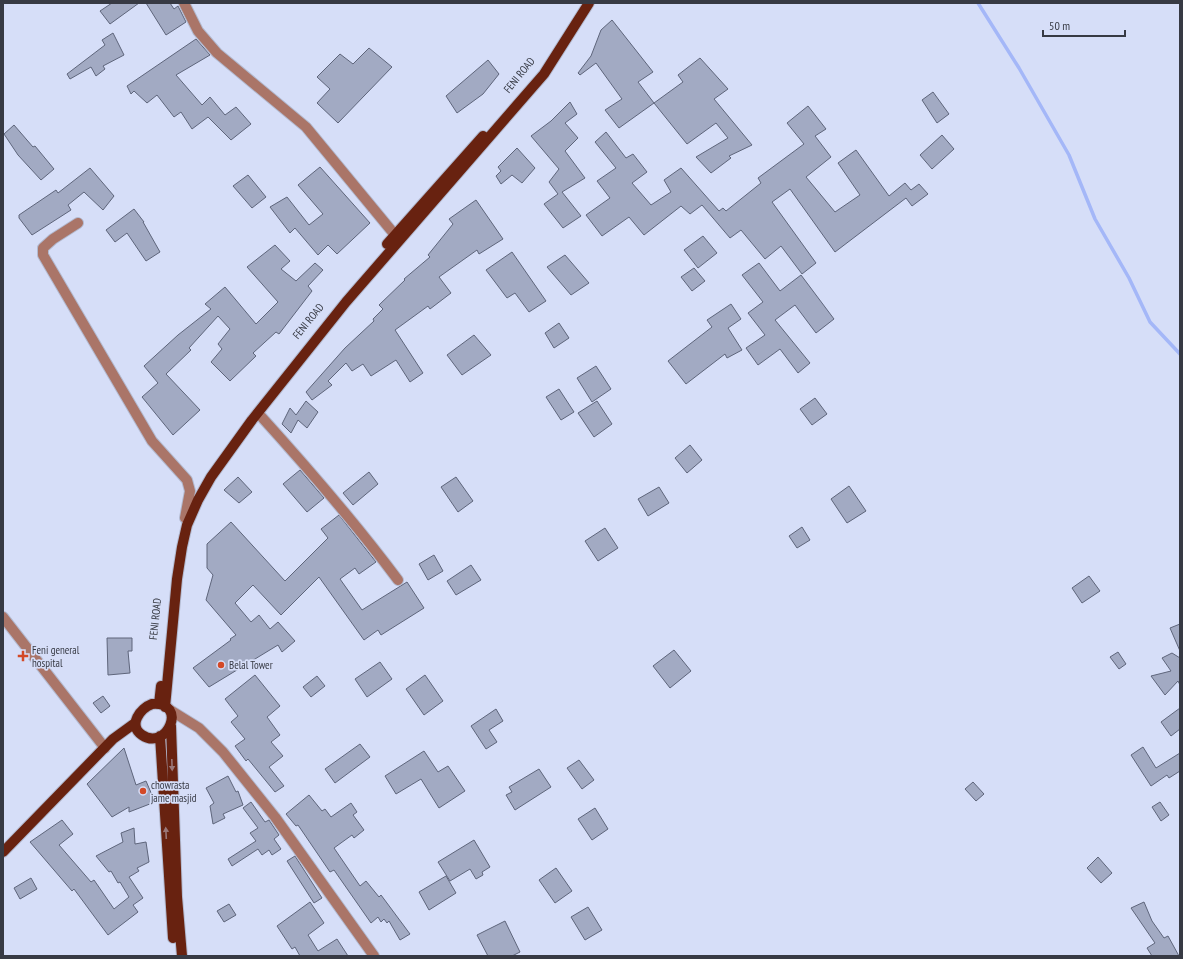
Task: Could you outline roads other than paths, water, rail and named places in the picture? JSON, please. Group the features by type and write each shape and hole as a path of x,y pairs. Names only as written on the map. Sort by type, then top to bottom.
{"main road":[{"name":"FENI ROAD","path":"165,707 172,579 178,538 201,482 214,462 321,323 395,235 541,68 582,3"},
{"path":"182,956 177,897 171,726 172,718 165,707 177,579 187,525 198,500 211,477 258,413 346,302 544,74 589,3"},
{"path":"165,707 146,706 137,715 135,723 137,730 142,735 150,738 160,736 171,726"},
{"path":"3,852 113,739 135,723"},
{"path":"160,736 175,956"}],"street":[{"path":"184,3 198,31 217,53 306,127 395,235"},
{"path":"78,223 53,239 43,248 43,255 152,441 189,485 190,491 185,518"},
{"path":"258,413 357,526 398,580"},
{"path":"3,617 105,748"},
{"path":"165,707 200,728 223,752 275,817 374,956"}],"waterway":[{"path":"978,3 1019,68 1069,155 1095,219 1129,278 1150,322 1180,354"}],"place":[{"name":"Feni general hospital","path":"23,656"},
{"name":"Belal Tower","path":"221,665"},
{"name":"chowrasta jame masjid","path":"143,791"}]}
